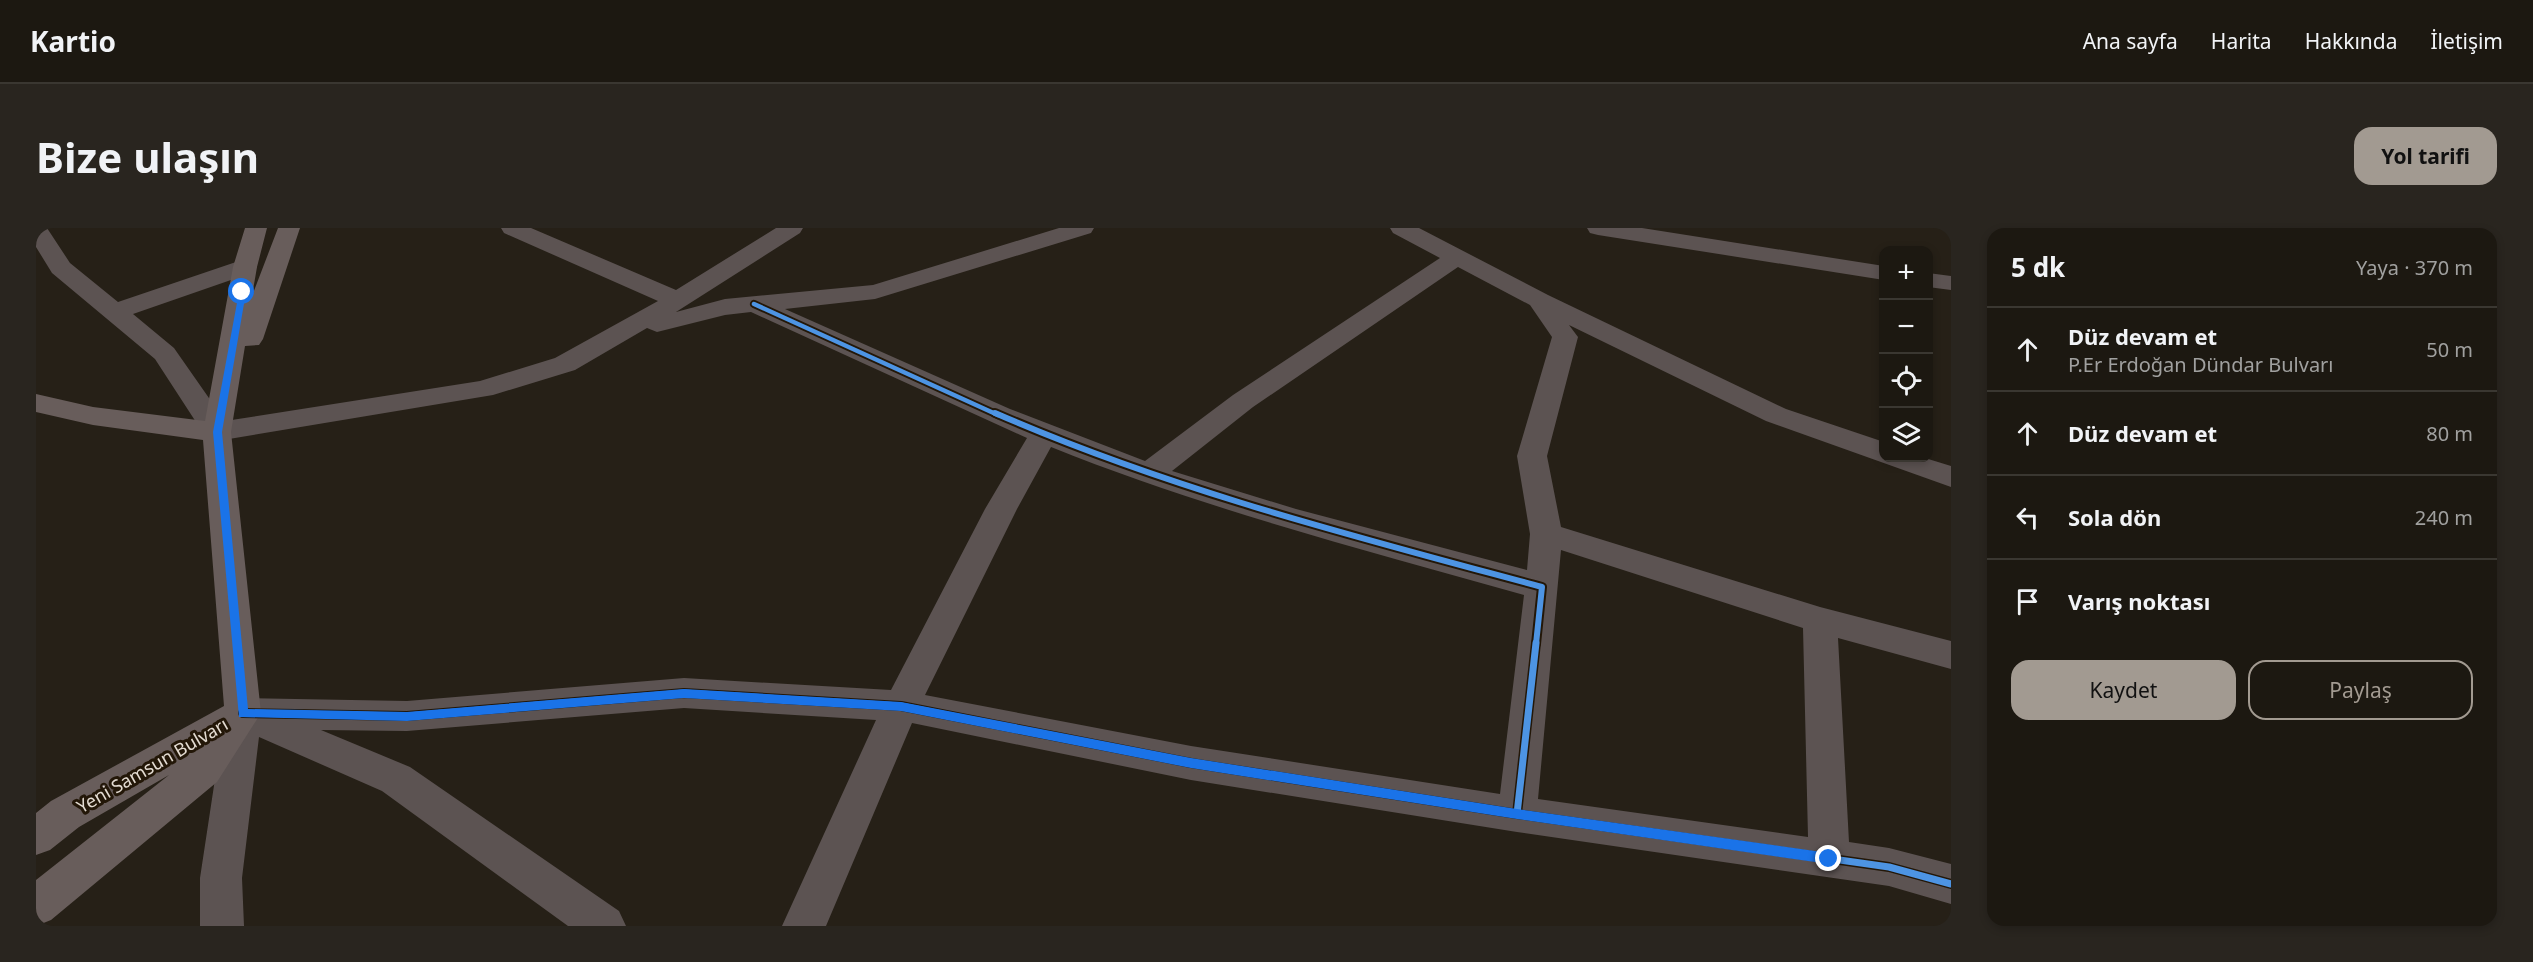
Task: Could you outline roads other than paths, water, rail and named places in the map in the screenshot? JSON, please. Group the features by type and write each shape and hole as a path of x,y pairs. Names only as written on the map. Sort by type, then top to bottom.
{"main road":[{"path":"243,713 217,432 245,267 256,228"},
{"path":"217,432 290,228"},
{"path":"36,403 93,416 217,432"},
{"name":"Yeni Samsun Bulvarı","path":"36,837 65,814 243,713"},
{"name":"Yeni Samsun Bulvarı","path":"36,906 203,770 243,713"}],"street":[{"path":"512,228 678,300"},
{"path":"36,229 61,268 165,354 217,432 483,389 565,364 678,300 792,228"},
{"path":"618,334 725,307 875,292 1083,228"},
{"path":"1401,228 1539,300 1776,416 1879,451"},
{"path":"1598,228 1879,272"},
{"path":"1148,474 1243,401 1457,257"},
{"path":"115,312 245,267"},
{"path":"1933,281 1951,284"},
{"path":"1517,814 1546,534 1532,456 1565,337 1539,300"},
{"path":"754,304 1013,422 1148,474 1206,493 1542,588"},
{"path":"804,926 901,706 1001,509 1044,434"},
{"path":"1907,462 1951,477"},
{"path":"1546,534 1820,620 1951,655"},
{"path":"1820,620 1829,859"},
{"path":"243,713 407,716 684,693 901,706 1191,763 1517,814 1889,867 1951,884"},
{"path":"222,926 221,878 243,713"},
{"path":"243,713 396,779 604,926"}]}
